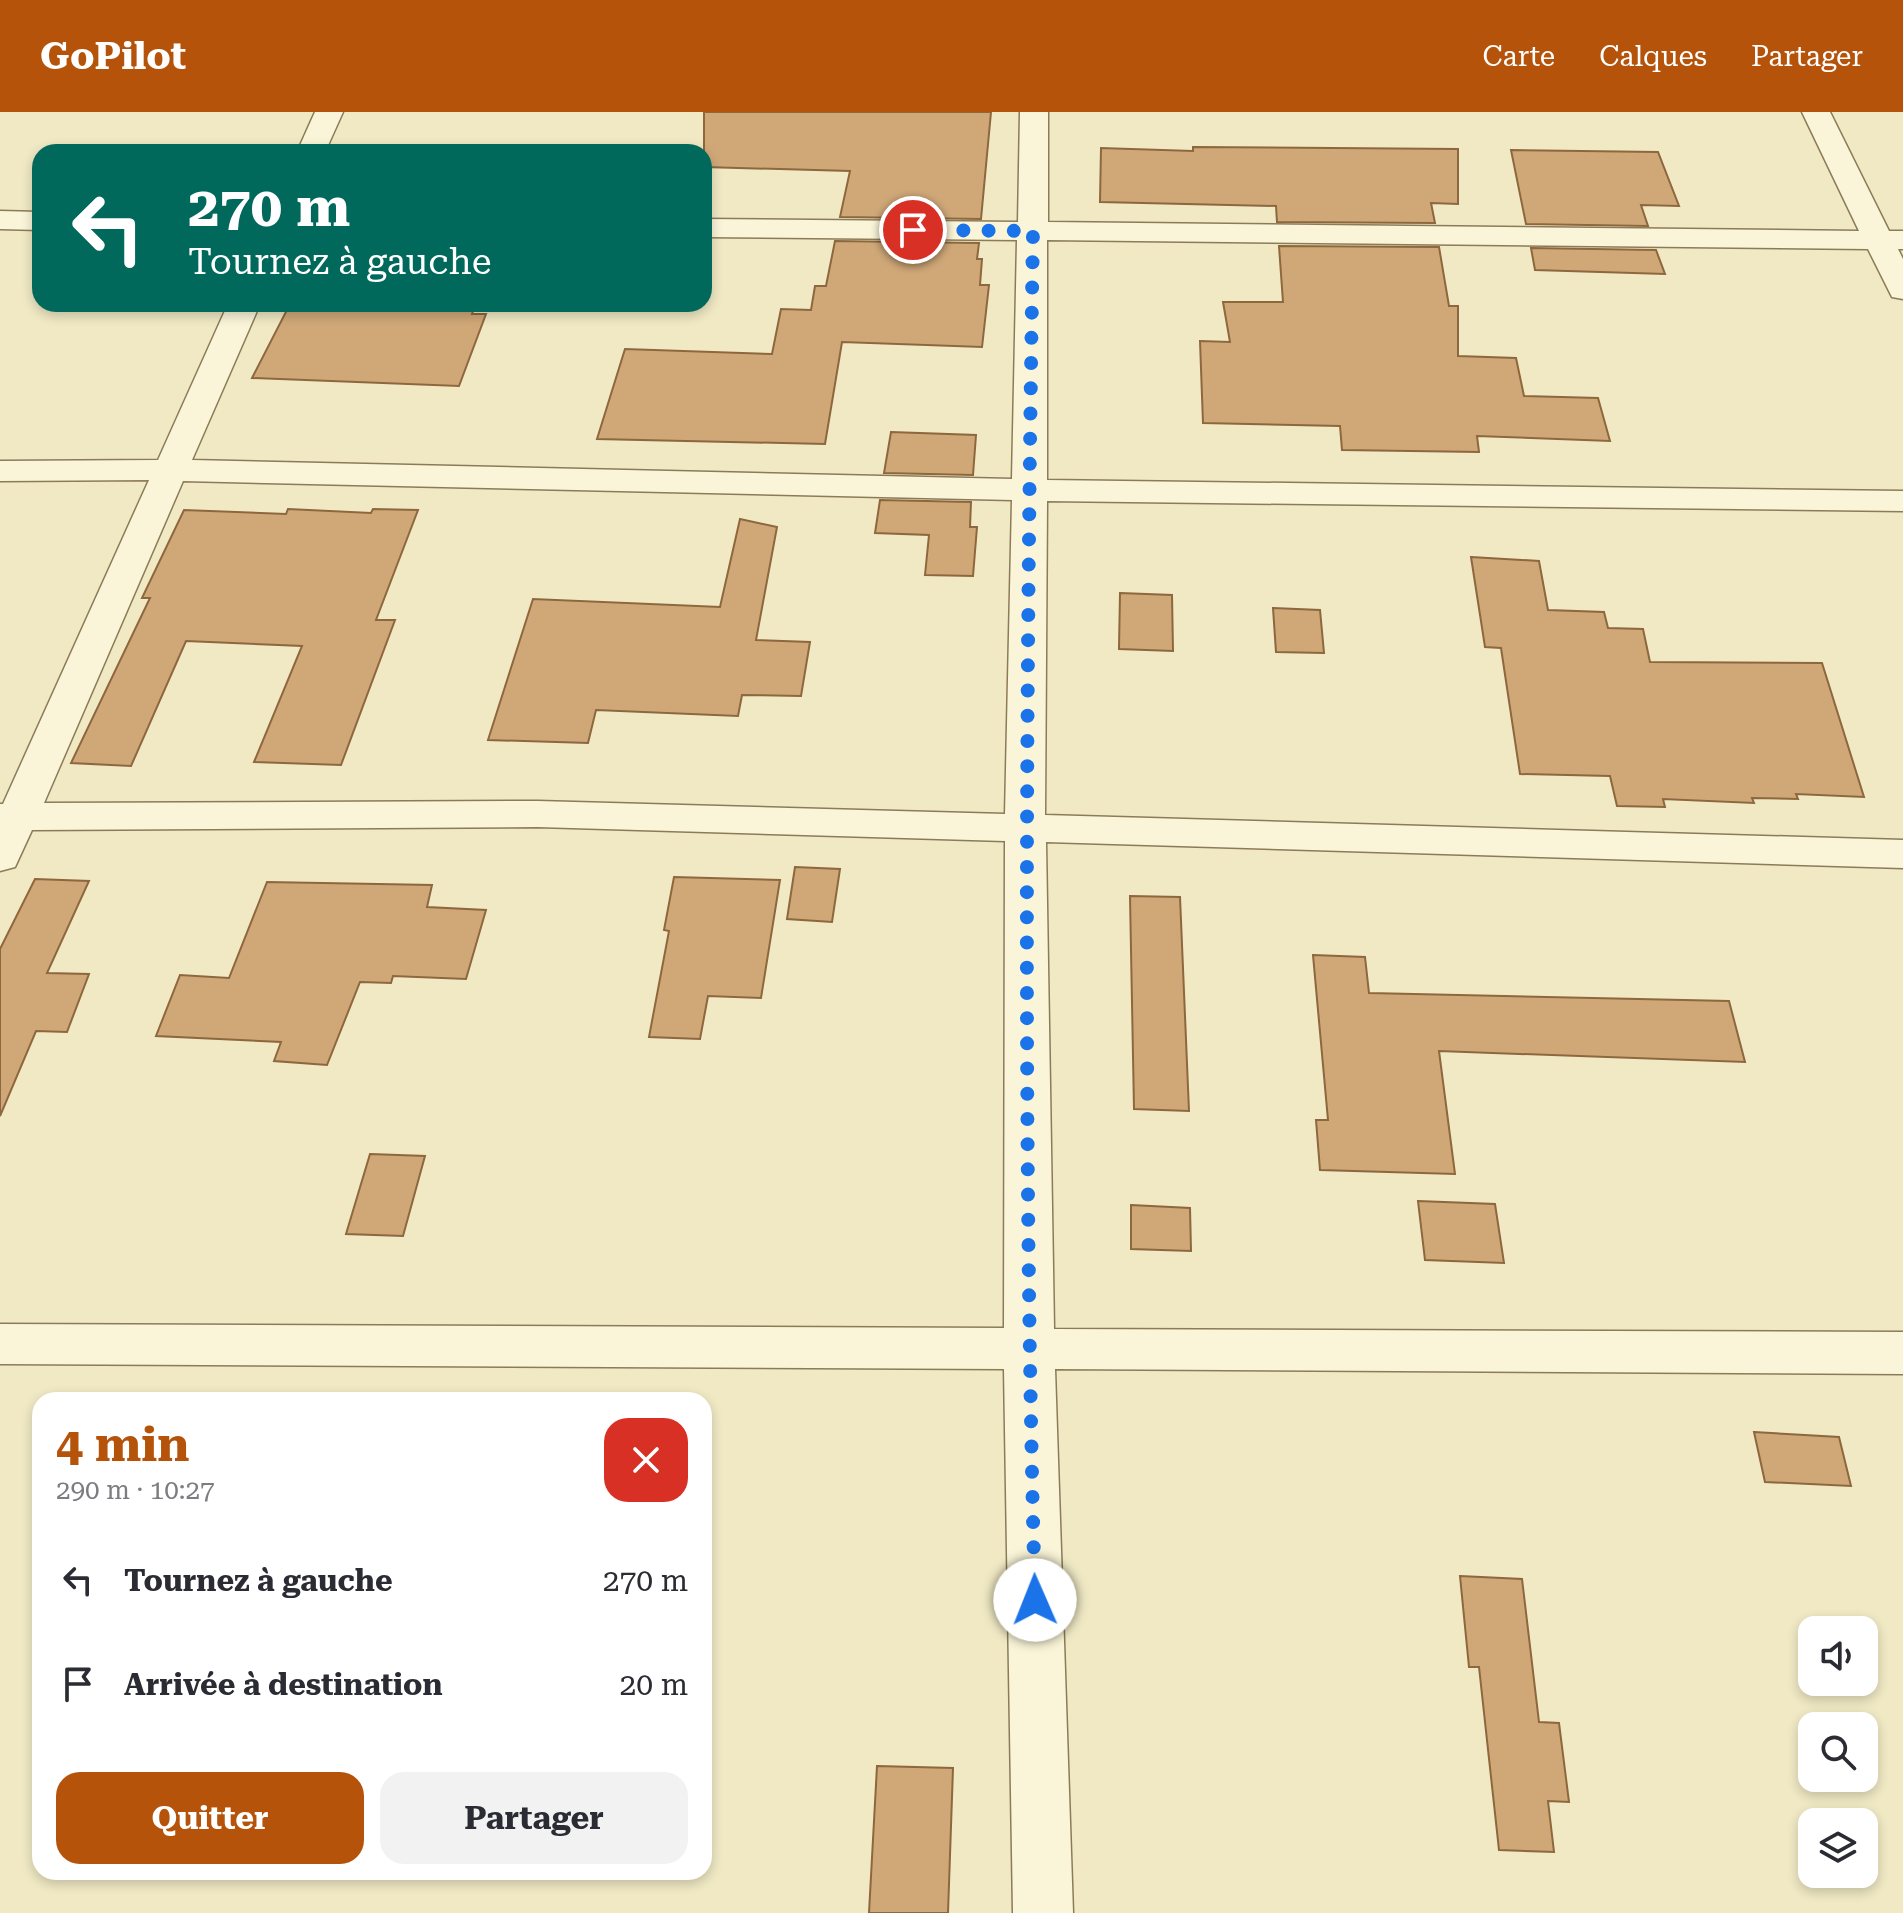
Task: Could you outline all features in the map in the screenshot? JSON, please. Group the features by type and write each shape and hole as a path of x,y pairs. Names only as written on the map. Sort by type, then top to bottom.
{"street":[{"path":"315,144 329,112"},
{"path":"1034,112 1025,830 1029,1349 1043,1913"},
{"path":"1816,112 1891,240 1903,290"},
{"path":"0,220 32,221"},
{"path":"712,228 1891,240"},
{"path":"0,857 8,818 171,470 240,312"},
{"path":"0,471 171,470 1029,490 1903,501"},
{"path":"8,818 538,814 1903,854"},
{"path":"0,1344 1903,1353"}],"building":[{"path":"704,112 991,112 981,219 840,217 850,171 712,167 712,144 704,144"},
{"path":"1193,147 1458,149 1458,204 1431,203 1435,223 1277,222 1276,206 1100,202 1101,148 1193,151"},
{"path":"1511,150 1658,152 1679,206 1641,205 1648,226 1526,224"},
{"path":"835,241 979,243 977,259 982,259 980,285 989,285 982,347 842,342 825,444 597,439 625,349 772,354 781,309 811,310 815,286 826,286"},
{"path":"1279,246 1439,247 1449,306 1458,306 1458,356 1516,358 1524,396 1598,398 1610,441 1477,436 1479,452 1342,450 1340,426 1203,423 1200,341 1230,342 1223,302 1283,302"},
{"path":"1531,248 1656,250 1665,274 1535,270"},
{"path":"286,312 486,314 459,386 252,378"},
{"path":"891,432 976,435 973,475 884,473"},
{"path":"880,500 971,502 970,527 977,527 973,576 925,575 929,535 875,533"},
{"path":"288,509 371,513 373,509 418,510 376,620 395,620 341,765 254,762 302,646 186,641 131,766 71,763 150,598 142,598 184,510 286,514"},
{"path":"740,519 777,527 756,640 810,642 801,696 742,695 738,716 596,710 588,743 488,740 533,599 720,607"},
{"path":"1471,557 1539,561 1548,610 1604,612 1608,628 1643,629 1650,662 1822,663 1864,797 1796,794 1798,799 1752,798 1754,803 1663,799 1665,807 1617,806 1610,776 1520,774 1501,648 1485,647"},
{"path":"1120,593 1172,595 1173,651 1119,649"},
{"path":"1273,608 1320,610 1324,653 1276,652"},
{"path":"795,867 840,869 832,922 787,919"},
{"path":"674,877 780,880 761,998 708,996 700,1039 649,1037 669,931 664,930"},
{"path":"35,879 89,881 47,973 89,974 67,1032 36,1031 0,1116 0,949"},
{"path":"267,882 432,885 427,907 486,910 466,979 393,976 391,983 360,982 327,1065 274,1061 281,1042 156,1036 180,975 229,978"},
{"path":"1130,896 1180,897 1189,1111 1134,1109"},
{"path":"1313,955 1365,957 1369,993 1729,1001 1745,1062 1439,1051 1455,1174 1320,1170 1316,1120 1328,1120"},
{"path":"370,1154 425,1156 403,1236 346,1234"},
{"path":"1418,1201 1495,1204 1504,1263 1425,1260"},
{"path":"1131,1205 1190,1208 1191,1251 1131,1249"},
{"path":"1754,1432 1839,1437 1851,1486 1765,1482"},
{"path":"1460,1576 1522,1579 1539,1722 1559,1723 1569,1802 1548,1801 1554,1852 1499,1850 1479,1667 1469,1667"},
{"path":"877,1766 953,1768 948,1913 869,1913"}],"route":[{"path":"913,230 1033,231 1025,830 1029,1349 1035,1600"}]}
